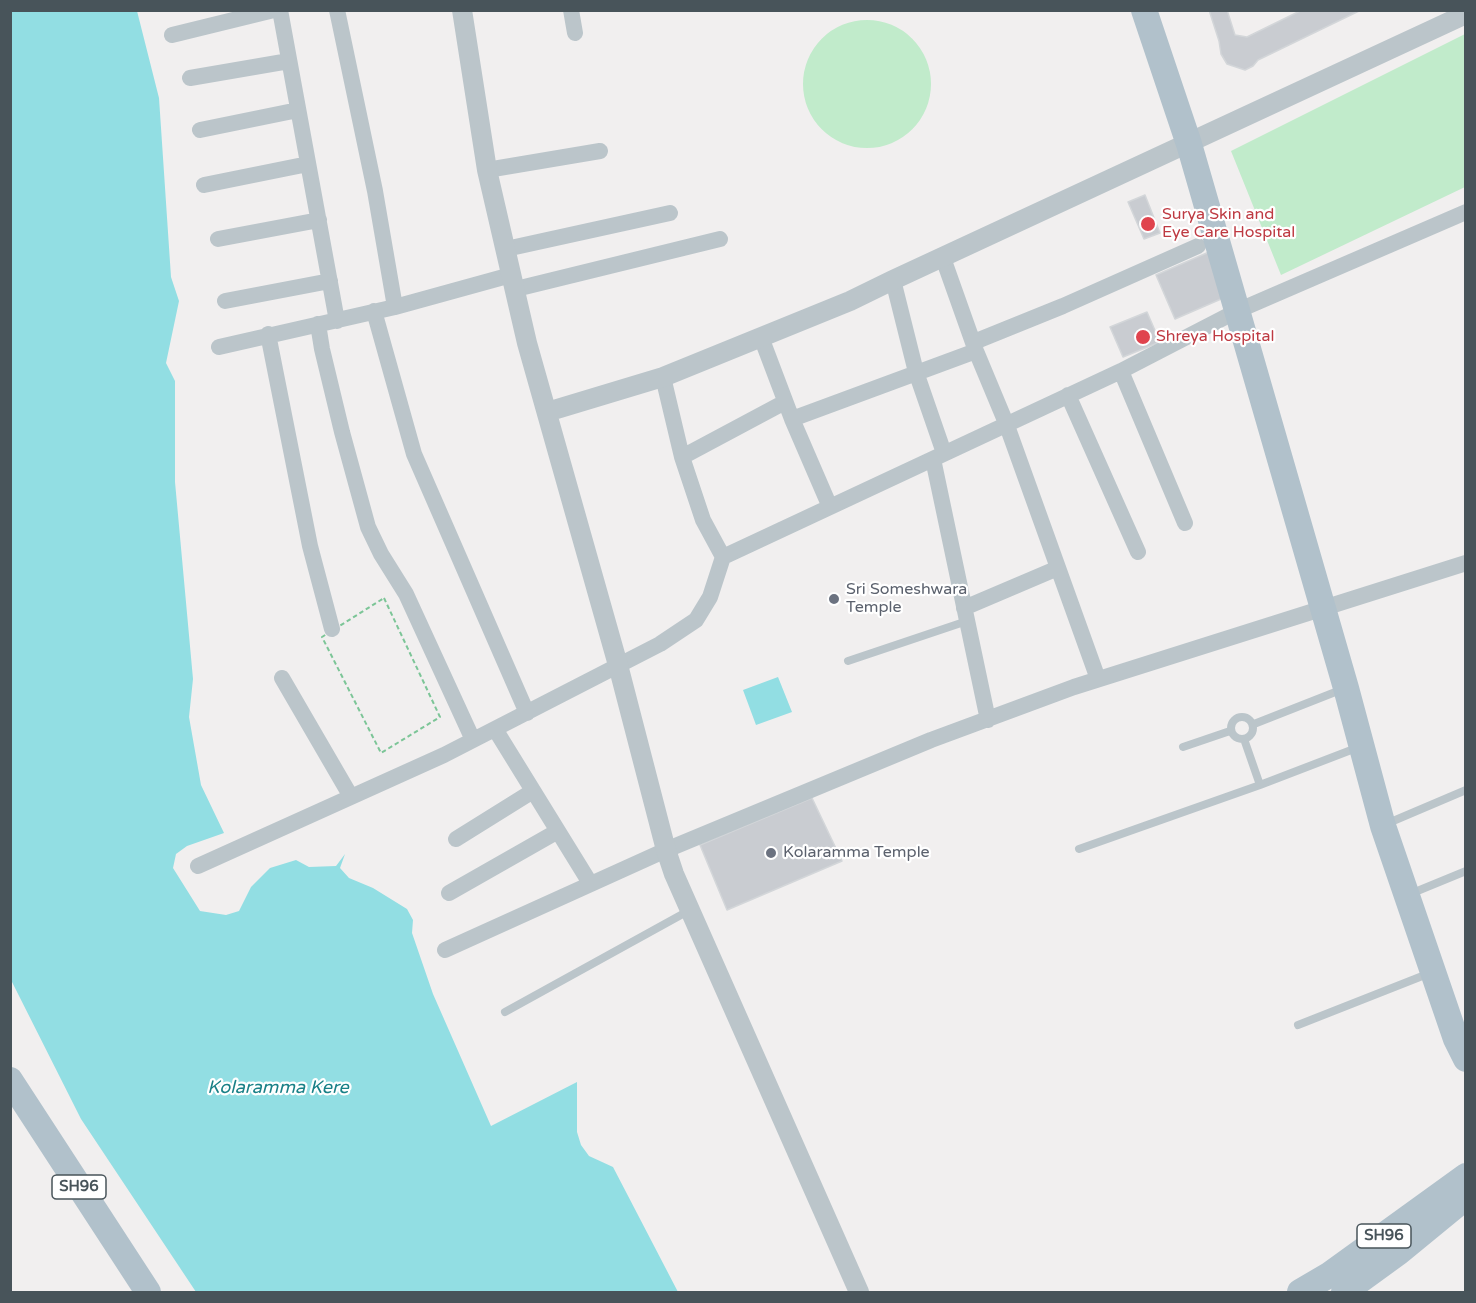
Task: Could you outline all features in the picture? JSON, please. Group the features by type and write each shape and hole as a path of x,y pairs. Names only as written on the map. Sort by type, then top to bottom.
{"main road":[{"path":"1144,10 1189,144 1323,607 1383,826 1462,1049"},
{"name":"SH96","path":"10,1080 148,1293"},
{"name":"SH96","path":"1300,1293 1329,1275 1466,1176"},
{"name":"SH96","path":"1344,1293 1466,1197"}],"street":[{"path":"172,35 274,10"},
{"path":"280,10 338,321"},
{"path":"337,10 375,190 395,307"},
{"path":"462,10 487,171 527,343 618,665 666,850 690,910 859,1293"},
{"path":"571,10 575,33"},
{"path":"547,412 663,377 850,301 1466,14"},
{"path":"190,78 289,61"},
{"path":"200,130 298,110"},
{"path":"487,171 600,151"},
{"path":"204,185 308,164"},
{"path":"723,557 1121,371 1237,311 1466,212"},
{"path":"506,249 670,213"},
{"path":"218,239 319,220"},
{"path":"219,347 268,334 720,239"},
{"path":"792,419 975,347 1198,246"},
{"path":"943,258 975,347 1006,423 1098,679"},
{"path":"225,301 330,280"},
{"path":"893,280 939,456 966,615 988,720"},
{"path":"374,312 414,454 527,713"},
{"path":"318,324 342,432 368,526 381,554 406,594 473,740"},
{"path":"268,334 310,546 332,629"},
{"path":"761,337 785,402 831,507"},
{"path":"1121,371 1185,523"},
{"path":"198,866 473,740 660,644 696,620 710,597 723,557 703,520 682,457 663,377"},
{"path":"1068,395 1138,552"},
{"path":"682,457 785,402"},
{"path":"445,950 666,850 932,740 1098,679 1466,563"},
{"path":"966,615 1058,568"},
{"path":"282,678 350,795"},
{"path":"495,729 590,883"},
{"path":"456,838 533,790"},
{"path":"449,893 558,831"}],"lane":[{"path":"849,661 966,615"},
{"path":"1254,724 1346,688"},
{"path":"1239,718 1247,718 1254,724 1251,734 1244,739 1234,737 1230,730 1232,723 1239,718"},
{"path":"1183,747 1230,730"},
{"path":"1244,739 1260,786"},
{"path":"1079,849 1260,786 1362,746"},
{"path":"1383,826 1466,790"},
{"path":"1407,896 1466,871"},
{"path":"506,1012 690,910"},
{"path":"1298,1025 1433,972"}],"path":[{"path":"384,598 440,717 381,753 322,637 332,629 384,598"}],"green space":[{"path":"867,20 891,25 912,39 926,60 931,84 926,108 912,129 891,143 867,148 843,143 822,129 808,108 803,84 808,60 822,39 843,25"},
{"path":"1465,34 1465,187 1281,275 1231,151"}],"water":[{"name":"Kolaramma Kere","path":"11,10 137,11 159,98 171,277 179,301 166,363 175,381 175,482 193,679 189,717 201,785 224,833 187,846 176,854 173,868 200,911 226,915 239,911 251,887 270,868 296,860 309,867 336,866 345,854 340,868 349,878 373,888 407,909 413,920 412,933 433,994 491,1126 577,1082 577,1132 581,1145 589,1156 613,1167 678,1292 196,1292 81,1119 11,980"},
{"path":"778,677 792,712 756,725 743,690"}],"building":[{"path":"1209,10 1227,10 1235,35 1247,37 1302,10 1361,10 1258,60 1245,70 1227,64 1221,54"},
{"path":"1145,195 1160,233 1144,239 1128,202"},
{"path":"1209,252 1228,296 1175,319 1156,275"},
{"path":"1147,312 1160,342 1123,357 1110,327"},
{"name":"Kolaramma Temple","path":"812,798 842,861 727,910 700,845"}],"place":[{"name":"Surya Skin and Eye Care Hospital","path":"1148,224"},
{"name":"Shreya Hospital","path":"1143,337"},
{"name":"Sri Someshwara Temple","path":"834,599"},
{"name":"Kolaramma Temple","path":"771,853"}]}
